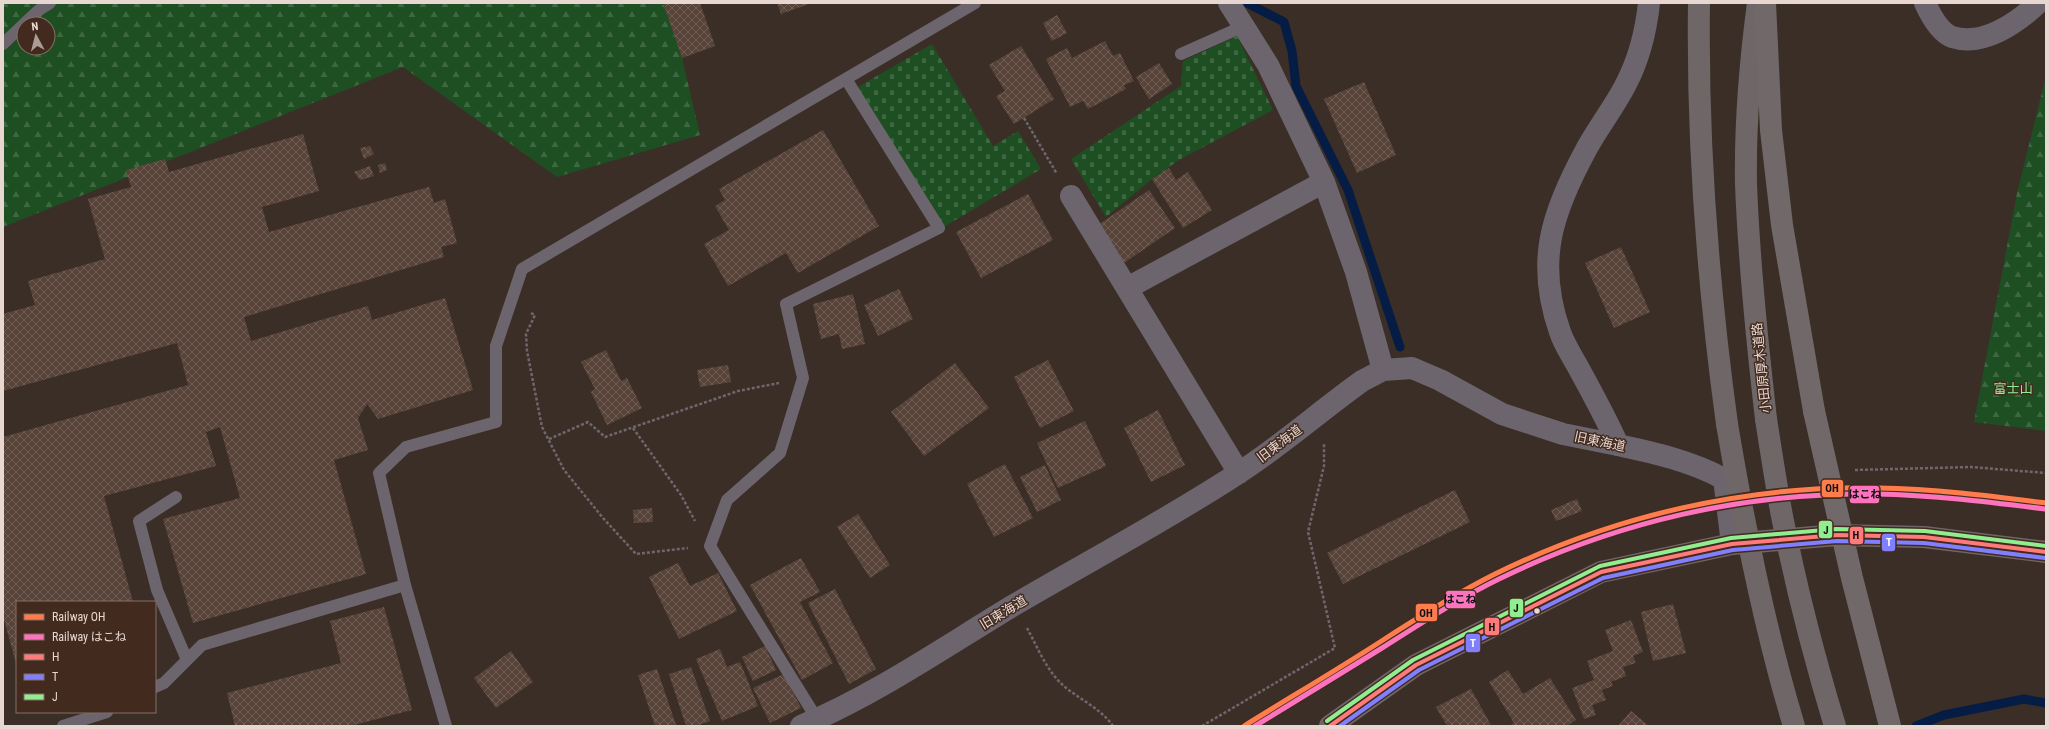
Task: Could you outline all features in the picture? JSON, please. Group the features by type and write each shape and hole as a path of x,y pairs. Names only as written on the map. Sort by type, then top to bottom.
{"highway":[{"path":"1699,3 1701,134 1717,349 1727,424 1743,519 1759,595 1779,675 1794,726"},
{"name":"小田原厚木道路","path":"1758,3 1752,45 1747,113 1746,183 1750,260 1766,419 1782,514 1798,589 1817,666 1835,726"},
{"path":"1766,3 1771,130 1782,225 1814,411 1852,578 1890,726"},
{"path":"1330,726 1416,665 1600,572 1732,544 1837,535 1924,537 2046,552"}],"street":[{"path":"1229,3 1268,65 1324,182 1356,272 1383,370"},
{"path":"1618,445 1607,419 1560,334 1550,296 1547,261 1552,227 1567,188 1587,148 1627,84 1645,33 1649,3"},
{"path":"1925,3 1938,25 1951,36 1975,39 1996,33 2016,21 2038,3"},
{"path":"1131,286 1324,182"},
{"path":"1071,196 1239,473"},
{"name":"旧東海道","path":"809,723 908,670 1015,605 1153,526 1239,473 1362,381 1383,370 1412,368 1440,380 1502,414 1562,434 1668,456 1701,467 1724,479 1732,544"}],"lane":[{"path":"33,16 50,3"},
{"path":"446,726 405,585 379,473 406,447 496,422 496,346 522,269 975,3"},
{"path":"1181,54 1244,26"},
{"path":"3,44 16,32"},
{"path":"809,723 710,546 727,500 780,453 803,378 786,304 939,228 846,79"},
{"path":"176,497 139,521 157,590 187,660"},
{"path":"156,687 164,683 202,645 405,585"},
{"path":"63,726 104,713"}],"path":[{"path":"1024,118 1071,196"},
{"path":"510,304 535,315 526,334 527,351 542,427 564,470 603,518 636,554 710,546"},
{"path":"548,439 588,422 605,437 738,391 803,378"},
{"path":"1202,726 1335,648 1308,532 1324,466 1324,409"},
{"path":"633,428 681,495"},
{"path":"1854,470 1971,467 2046,473"},
{"path":"1015,605 1051,673 1065,687 1106,716 1113,726"}],"green space":[{"path":"3,3 663,3 682,58 700,135 557,177 403,67 3,227"},
{"path":"1237,36 1273,110 1179,160 1152,179 1106,217 1071,159 1181,86 1183,61"},
{"path":"932,44 993,146 1018,131 1041,169 942,228 858,87"},
{"name":"富士山","path":"2046,76 2046,431 1974,422 2017,193"}],"building":[{"path":"663,3 700,3 715,46 682,58"},
{"path":"777,3 812,3 781,14"},
{"path":"1057,15 1067,33 1052,41 1043,23"},
{"path":"1105,41 1113,56 1120,53 1134,81 1124,85 1126,89 1088,109 1083,101 1070,107 1046,59 1067,48 1072,58"},
{"path":"1021,46 1054,99 1014,124 996,96 1005,91 989,65"},
{"path":"1159,63 1172,84 1149,99 1136,77"},
{"path":"1364,82 1396,155 1357,173 1324,99"},
{"path":"823,130 879,226 798,273 786,253 728,286 704,244 729,230 715,206 725,200 719,189"},
{"path":"303,134 319,191 262,207 269,232 429,187 434,203 445,199 457,243 441,247 444,257 244,317 251,341 368,306 372,320 445,298 473,390 378,419 367,404 358,418 368,450 334,460 366,574 193,623 163,519 240,498 220,427 206,432 216,466 104,496 133,601 16,601 16,663 3,616 3,437 188,385 177,343 3,391 3,314 35,305 28,281 105,259 88,199 131,187 126,170 165,159 169,172"},
{"path":"370,146 374,154 364,159 360,148"},
{"path":"385,163 387,170 380,173 378,165"},
{"path":"370,166 374,176 360,180 354,172"},
{"path":"1169,168 1176,180 1188,172 1212,210 1183,228 1152,179"},
{"path":"1149,190 1175,228 1124,263 1098,225"},
{"path":"1028,194 1053,240 981,278 956,232"},
{"path":"1621,247 1650,312 1614,328 1585,263"},
{"path":"899,289 913,319 878,336 864,305"},
{"path":"853,294 865,344 842,349 839,334 821,339 813,304"},
{"path":"606,350 621,381 627,378 642,408 607,425 591,392 595,389 581,362"},
{"path":"1048,360 1074,411 1040,428 1014,377"},
{"path":"955,363 989,408 924,456 891,412"},
{"path":"728,365 731,382 700,387 697,370"},
{"path":"1158,410 1185,465 1151,482 1124,428"},
{"path":"1085,421 1106,466 1058,488 1037,443"},
{"path":"1005,464 1033,518 994,537 967,484"},
{"path":"1045,465 1061,500 1037,512 1020,477"},
{"path":"1455,490 1470,522 1343,584 1327,553"},
{"path":"1577,499 1582,511 1556,521 1551,510"},
{"path":"652,508 653,522 634,523 633,510"},
{"path":"858,514 890,565 870,578 837,527"},
{"path":"801,558 820,592 800,602 833,663 802,680 750,585"},
{"path":"678,563 690,586 718,573 737,611 679,639 649,577"},
{"path":"835,589 876,669 849,684 808,603"},
{"path":"1673,604 1686,653 1653,661 1641,612"},
{"path":"384,607 412,710 350,726 235,726 227,693 341,663 330,621"},
{"path":"1631,620 1643,652 1633,656 1636,663 1623,667 1626,676 1611,682 1613,686 1602,690 1606,700 1592,705 1596,715 1584,719 1572,688 1594,680 1587,661 1613,651 1605,630"},
{"path":"765,646 776,670 753,681 742,657"},
{"path":"720,649 727,667 740,662 758,706 722,721 696,659"},
{"path":"511,651 533,682 496,708 474,678"},
{"path":"691,667 710,721 696,726 686,726 669,674"},
{"path":"657,669 676,725 674,726 655,726 638,675"},
{"path":"1508,670 1523,694 1550,678 1576,720 1567,726 1509,726 1514,723 1489,682"},
{"path":"784,674 801,708 770,723 753,688"},
{"path":"1471,689 1491,725 1447,726 1436,707"},
{"path":"1631,711 1649,726 1618,726"}],"waterway":[{"path":"1247,3 1284,22 1292,51 1296,86 1348,190 1400,347"},
{"path":"1916,726 1944,715 2024,699 2046,703"}],"rail line":[{"name":"OH","path":"1244,726 1422,615 1495,574 1586,536 1633,521 1681,508 1730,499 1779,492 1828,488 1878,488 1941,491 2046,503"},
{"name":"はこね","path":"1255,726 1439,612 1499,579 1543,559 1589,541 1682,514 1778,498 1876,494 1940,497 2045,509"}],"transit line":[{"name":"J","path":"1327,721 1413,660 1600,566 1731,538 1836,529 1925,531 2046,546"},
{"name":"H","path":"1330,726 1416,665 1601,572 1732,544 1837,535 1924,537 2046,552"},
{"name":"T","path":"1340,726 1419,670 1603,578 1733,550 1837,541 1924,543 2045,558"}]}
